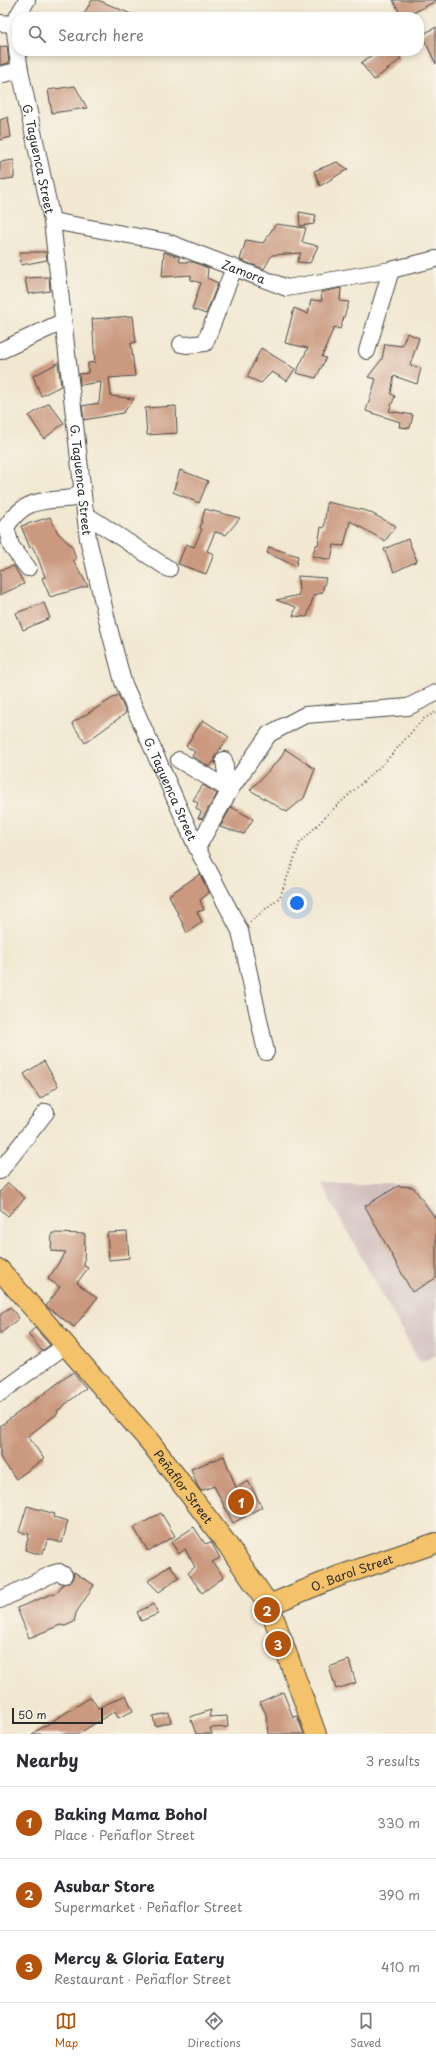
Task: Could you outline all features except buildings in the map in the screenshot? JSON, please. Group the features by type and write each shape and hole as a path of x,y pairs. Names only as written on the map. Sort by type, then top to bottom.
{"main road":[{"name":"Peñaflor Street","path":"0,1270 150,1442 227,1544 269,1605 316,1734"},
{"name":"O. Barol Street","path":"269,1605 338,1576 436,1543"}],"street":[{"path":"18,12 27,0"},
{"name":"G. Taguenca Street","path":"18,56 52,221 62,322 88,539 123,682 197,848 240,931 266,1052"},
{"path":"0,74 20,70"},
{"name":"Zamora","path":"52,221 168,242 287,288 392,270 436,258"},
{"path":"181,344 186,345 205,342 234,268"},
{"path":"366,351 392,270"},
{"path":"0,351 62,322"},
{"path":"28,568 11,546 6,527 15,514 30,503 74,498 82,489"},
{"path":"85,514 169,569"},
{"path":"197,848 226,788 269,734 305,715 408,707 436,693"},
{"path":"179,760 226,788"},
{"path":"224,760 226,788"},
{"path":"0,1171 46,1112"},
{"path":"0,1393 66,1345"},
{"path":"0,1600 52,1574 59,1572 64,1575"}],"path":[{"path":"240,931 280,897 300,843 330,812 385,762 423,720 436,712"}],"shaded area":[{"path":"321,1184 412,1184 436,1215 436,1355 420,1363"}],"place":[{"name":"Baking Mama Bohol","path":"241,1502"},
{"name":"Asubar Store","path":"267,1610"},
{"name":"Mercy & Gloria Eatery","path":"278,1644"}]}
